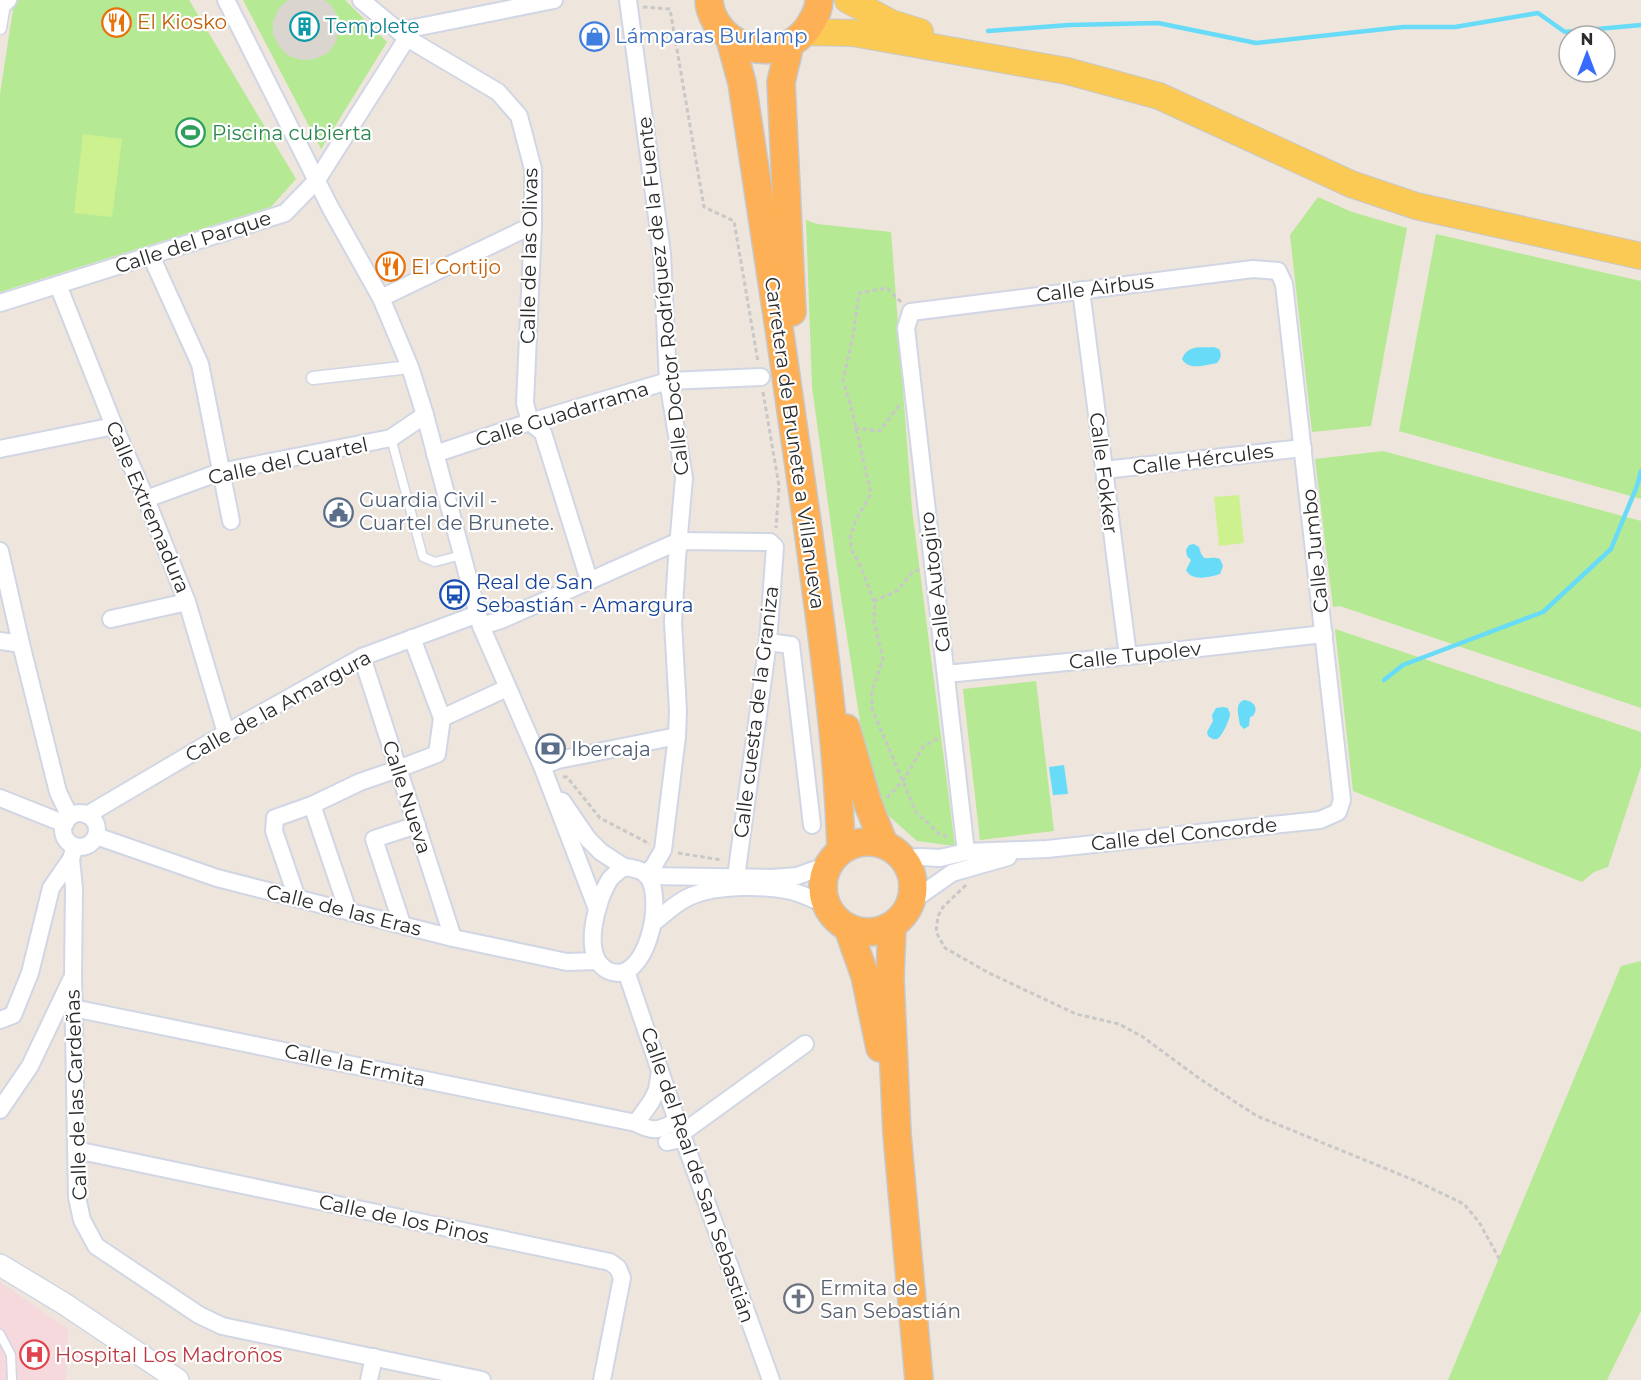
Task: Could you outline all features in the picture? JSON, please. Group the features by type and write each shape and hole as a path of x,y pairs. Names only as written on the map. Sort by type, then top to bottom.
{"highway":[{"name":"Carretera de Brunete a Villanueva","path":"819,0 819,7 798,38 781,82 794,338 801,425 845,726 868,804 894,851"},
{"path":"706,2 713,18 730,39 749,48 770,50 798,38"},
{"name":"Carretera de Brunete a Villanueva","path":"730,39 742,83 784,359 826,662 836,752 834,858"},
{"path":"869,841 894,851 912,872 914,886 912,902 904,915 892,926 878,932 863,932 848,928 831,914 822,892 823,878 834,858 854,843 869,841"},
{"path":"892,926 890,978 897,1134 919,1380"},
{"path":"848,928 865,976 897,1134"},
{"path":"906,1221 926,1311 935,1380"}],"main road":[{"path":"848,0 891,23 1000,59"},
{"path":"798,38 853,33 1067,71 1159,96 1351,184 1416,206 1641,256"}],"street":[{"path":"226,0 330,207 381,298 410,367 425,415 479,620 544,772 597,909"},
{"name":"Calle de las Olivas","path":"361,0 403,34 498,92 519,116 533,169 533,225 525,403 530,422 543,433 589,580"},
{"path":"403,34 554,0"},
{"name":"Calle Doctor Rodríguez de la Fuente","path":"629,3 662,254 668,381 684,478 674,622 677,736 663,850 646,875"},
{"path":"0,28 4,4"},
{"name":"Calle del Parque","path":"0,303 285,213 317,180 403,34"},
{"path":"381,298 533,225"},
{"path":"151,256 200,364 231,521"},
{"name":"Calle Airbus","path":"911,312 1253,269 1278,271"},
{"name":"Calle Jumbo","path":"1278,271 1284,284 1342,800 1338,812 1320,820"},
{"name":"Calle Extremadura","path":"58,285 187,602 226,734"},
{"name":"Calle Fokker","path":"1081,290 1128,656"},
{"name":"Calle Autogiro","path":"911,312 906,328 966,848"},
{"path":"313,378 410,367"},
{"name":"Calle Guadarrama","path":"435,454 530,422 668,381 761,376"},
{"name":"Calle del Cuartel","path":"146,500 220,472 391,438 425,415"},
{"path":"0,449 114,426"},
{"name":"Calle Hércules","path":"1104,470 1303,448"},
{"name":"Calle de la Amargura","path":"87,815 362,657 412,638 479,620 501,620 679,540 770,542 775,547"},
{"name":"Calle cuesta de la Graniza","path":"737,869 768,642 775,547"},
{"path":"0,551 21,644 67,820 63,833 73,853"},
{"path":"111,619 187,602"},
{"name":"Calle Tupolev","path":"946,674 1324,634"},
{"path":"297,898 274,831 275,818 312,805 360,782 437,754 442,718 412,638"},
{"path":"0,641 21,644"},
{"path":"768,642 791,645 812,825"},
{"name":"Calle Nueva","path":"362,657 453,938"},
{"path":"442,718 507,688"},
{"path":"544,772 558,760 677,736"},
{"path":"544,772 588,839 601,852 624,867 633,868 646,875 650,880 654,900 653,923 647,945 636,963 616,973 603,968 597,961 593,945 594,923 604,890 612,877 624,867"},
{"path":"0,798 67,820"},
{"path":"312,805 348,911"},
{"path":"0,1020 14,1015 30,972 51,888 73,853 91,843 96,836 97,828 94,820 87,815 75,814 67,820"},
{"name":"Calle del Concorde","path":"912,902 952,873 995,860 1047,849 1320,820"},
{"path":"402,924 374,839 417,825"},
{"name":"Calle de las Eras","path":"96,836 217,878 453,938 567,962 597,961"},
{"name":"Calle del Concorde","path":"894,851 920,857 940,858 966,848 1047,849"},
{"name":"Calle de las Cardeñas","path":"73,853 73,1008 77,1197 82,1220 96,1246 199,1315 222,1326 374,1358"},
{"path":"646,875 737,869 772,878 797,876 834,858"},
{"path":"653,923 676,904 691,896 724,887 792,891 826,905"},
{"name":"Calle del Real de San Sebastián","path":"626,970 771,1380"},
{"name":"Calle de las Cardeñas","path":"0,1110 30,1066 73,976"},
{"name":"Calle la Ermita","path":"73,1008 641,1126 661,1129 678,1122"},
{"path":"667,1142 677,1140 678,1122 805,1044"},
{"path":"641,1126 657,1090 660,1070"},
{"name":"Calle la Ermita","path":"641,1126 667,1142 693,1163"},
{"name":"Calle de los Pinos","path":"76,1150 610,1262 618,1268 622,1278 602,1380"},
{"path":"0,1265 63,1303 178,1380"},
{"path":"369,1380 374,1358 482,1380"}],"lane":[{"path":"391,438 423,557 435,562 462,555"},
{"path":"0,1334 11,1355 12,1380"}],"path":[{"path":"629,3 670,9 704,207 734,221 779,486 775,547"},
{"path":"911,312 887,288 859,293 853,336 843,380 871,494 856,520 850,537 852,551 874,601 874,622 883,659 872,691 872,709 916,812 938,833 966,848"},
{"path":"855,428 879,431 900,404 915,404"},
{"path":"874,601 897,591 913,571 934,569"},
{"path":"879,804 903,781 923,747 952,729"},
{"path":"544,772 567,777 600,818 663,850 737,869"},
{"path":"995,860 961,890 938,916 936,932 945,948 1076,1014 1119,1024 1143,1037 1200,1079 1257,1116 1464,1203 1479,1222 1501,1262"}],"shaded area":[{"path":"288,0 324,0 331,5 337,15 339,28 336,42 328,53 315,59 302,60 288,56 279,46 273,34 273,21 279,8"},
{"name":"Hospital Los Madroños","path":"0,1282 68,1329 66,1380 0,1380"}],"green space":[{"path":"17,0 189,0 296,179 271,207 0,292 0,94 14,3"},
{"path":"243,0 345,0 387,42 321,149"},
{"path":"83,134 122,139 112,217 74,213"},
{"path":"1318,197 1352,212 1407,228 1371,426 1312,432 1290,235"},
{"path":"806,220 817,224 891,232 912,509 955,846 917,841 890,817 868,774 812,387"},
{"path":"1436,234 1641,281 1641,499 1399,431"},
{"path":"1383,451 1641,521 1641,708 1340,606 1333,607 1315,459"},
{"path":"1239,495 1244,543 1219,546 1214,497"},
{"path":"1335,629 1641,732 1641,767 1608,867 1594,872 1582,882 1353,791"},
{"path":"1036,681 1054,831 980,840 963,689"},
{"path":"1641,961 1641,1311 1607,1380 1448,1380 1621,966"}],"water":[{"path":"1214,347 1221,353 1217,363 1193,366 1182,359 1191,349"},
{"path":"1194,544 1199,547 1205,558 1220,559 1223,566 1220,574 1202,578 1189,574 1186,570 1191,560 1186,550 1189,545"},
{"path":"1244,700 1253,703 1256,710 1250,717 1249,726 1244,729 1240,725 1238,711 1239,704"},
{"path":"1216,708 1228,708 1229,718 1221,735 1213,739 1208,736 1207,732 1213,721 1212,715"},
{"path":"1064,765 1068,794 1053,795 1049,767"}],"waterway":[{"path":"988,31 1069,25 1158,23 1256,43 1403,27 1455,27 1538,13 1565,32 1641,25"},
{"path":"1384,680 1403,665 1543,612 1611,549 1641,471"}],"place":[{"name":"El Kiosko","path":"116,22"},
{"name":"Templete","path":"304,26"},
{"name":"Lámparas Burlamp","path":"594,36"},
{"name":"Piscina cubierta","path":"191,133"},
{"name":"El Cortijo","path":"390,267"},
{"name":"Guardia Civil - Cuartel de Brunete.","path":"338,512"},
{"name":"Real de San Sebastián - Amargura","path":"455,594"},
{"name":"Ibercaja","path":"550,749"},
{"name":"Ermita de San Sebastián","path":"799,1299"},
{"name":"Hospital Los Madroños","path":"34,1355"}]}
